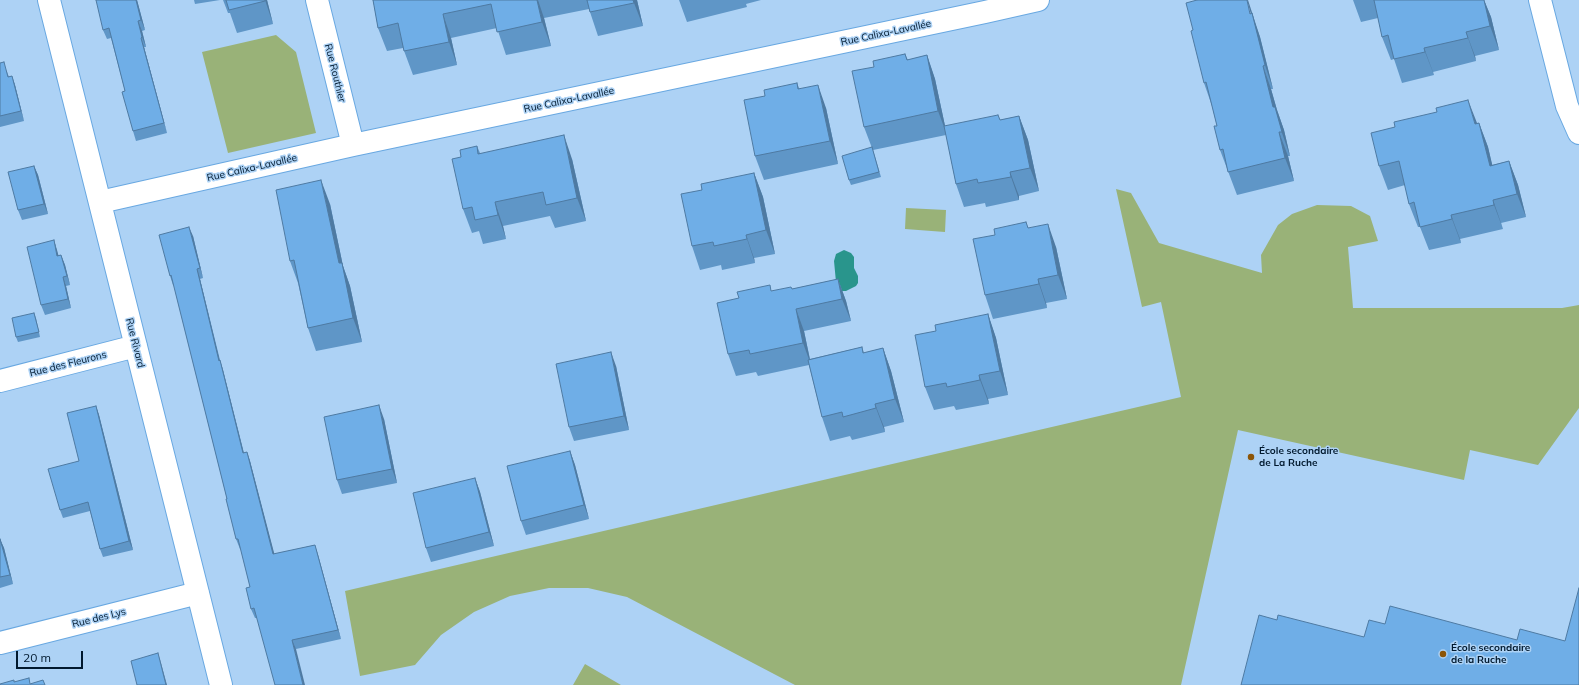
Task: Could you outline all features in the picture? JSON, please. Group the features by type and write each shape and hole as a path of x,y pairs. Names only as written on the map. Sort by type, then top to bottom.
{"street":[{"name":"Rue Rivard","path":"49,0 221,685"},
{"name":"Rue Routhier","path":"317,0 352,145"},
{"name":"Rue Calixa-Lavallée","path":"100,202 352,145 1038,0"},
{"path":"1540,0 1567,106 1579,133"},
{"name":"Rue des Fleurons","path":"0,381 136,346"},
{"name":"Rue des Lys","path":"0,643 198,594"}],"shaded area":[{"path":"276,35 296,52 316,133 228,153 202,52"},
{"name":"École secondaire de La Ruche","path":"1116,189 1131,193 1159,243 1262,273 1261,255 1278,225 1292,214 1317,205 1351,206 1370,216 1378,241 1348,247 1353,308 1562,308 1579,305 1579,408 1538,465 1470,450 1464,480 1238,430 1181,685 795,685 627,597 588,588 549,588 510,596 474,612 441,635 415,665 360,676 345,591 1181,397 1161,302 1142,307"},
{"path":"906,208 946,210 945,232 905,229"},
{"path":"844,250 851,253 854,257 854,268 858,276 858,283 856,286 846,291 841,291 836,282 834,261 836,254"},
{"path":"585,664 621,685 573,685"}],"building":[{"path":"96,0 136,0 141,20 138,21 141,38 164,123 133,131 122,92 125,91 109,28 103,30"},
{"path":"226,0 265,0 265,1 229,10"},
{"path":"373,0 537,0 542,22 497,32 491,4 443,14 449,42 404,51 398,23 378,28"},
{"path":"587,0 633,0 634,3 590,12"},
{"path":"1197,0 1247,0 1250,14 1252,13 1265,65 1263,66 1273,107 1275,107 1282,132 1279,132 1285,158 1228,172 1223,149 1220,150 1214,126 1217,126 1191,31 1193,30 1186,3"},
{"path":"1374,0 1484,0 1490,26 1466,32 1468,38 1424,48 1425,52 1394,59 1388,35 1382,37"},
{"path":"905,54 907,60 927,55 938,111 864,127 852,71 874,67 873,61"},
{"path":"4,62 8,77 12,76 21,111 0,116 0,63"},
{"path":"797,83 798,89 818,85 830,141 755,156 744,100 765,96 764,90"},
{"path":"1468,100 1475,124 1479,123 1490,166 1509,161 1517,194 1493,200 1494,205 1451,215 1452,219 1420,227 1414,202 1409,204 1399,161 1379,166 1371,133 1395,127 1394,122 1437,112 1436,108"},
{"path":"998,115 1000,120 1019,116 1030,168 1010,172 1011,177 978,183 977,179 956,184 944,126"},
{"path":"564,135 577,198 546,205 543,192 495,202 498,215 475,220 472,207 463,209 452,159 461,157 460,150 477,146 478,154"},
{"path":"872,147 879,172 849,180 842,156"},
{"path":"34,166 44,204 18,210 8,172"},
{"path":"754,173 766,230 746,235 747,239 714,246 713,242 692,246 681,194 702,190 701,184"},
{"path":"321,180 339,263 342,263 353,318 308,328 294,260 290,261 276,190"},
{"path":"1026,222 1028,228 1048,224 1058,275 1038,279 1039,284 985,295 973,239 995,235 994,229"},
{"path":"189,227 200,268 197,269 219,361 220,360 243,453 247,452 273,554 315,545 338,630 292,640 303,685 275,685 254,608 251,609 246,588 250,587 238,539 236,539 171,275 170,276 159,235"},
{"path":"54,240 57,256 61,255 67,276 63,277 68,299 41,305 27,247"},
{"path":"838,279 842,299 796,309 803,343 750,354 749,350 728,354 717,303 739,298 737,292 770,285 771,291 791,287 792,289"},
{"path":"34,313 39,332 16,337 12,318"},
{"path":"988,314 1000,371 979,375 980,380 947,387 946,383 925,387 915,335 936,331 935,325"},
{"path":"862,347 863,353 883,348 895,399 875,404 876,408 843,417 842,412 822,417 808,360"},
{"path":"611,352 624,416 569,427 556,364"},
{"path":"379,405 392,469 337,480 324,417"},
{"path":"96,406 129,541 100,549 88,502 60,510 48,469 79,461 67,413"},
{"path":"570,451 584,505 521,521 507,466"},
{"path":"475,478 489,532 426,548 413,493"},
{"path":"0,539 10,575 0,577"},
{"path":"1579,588 1579,685 1241,685 1259,615 1277,620 1278,615 1364,637 1369,620 1385,624 1390,606 1517,640 1520,629 1565,641"},
{"path":"158,653 166,685 137,685 131,661"},
{"path":"29,678 30,684 43,680 45,685 0,685 14,680 14,682"}],"place":[{"name":"École secondaire de La Ruche","path":"1251,457"},
{"name":"École secondaire de la Ruche","path":"1443,654"}]}
